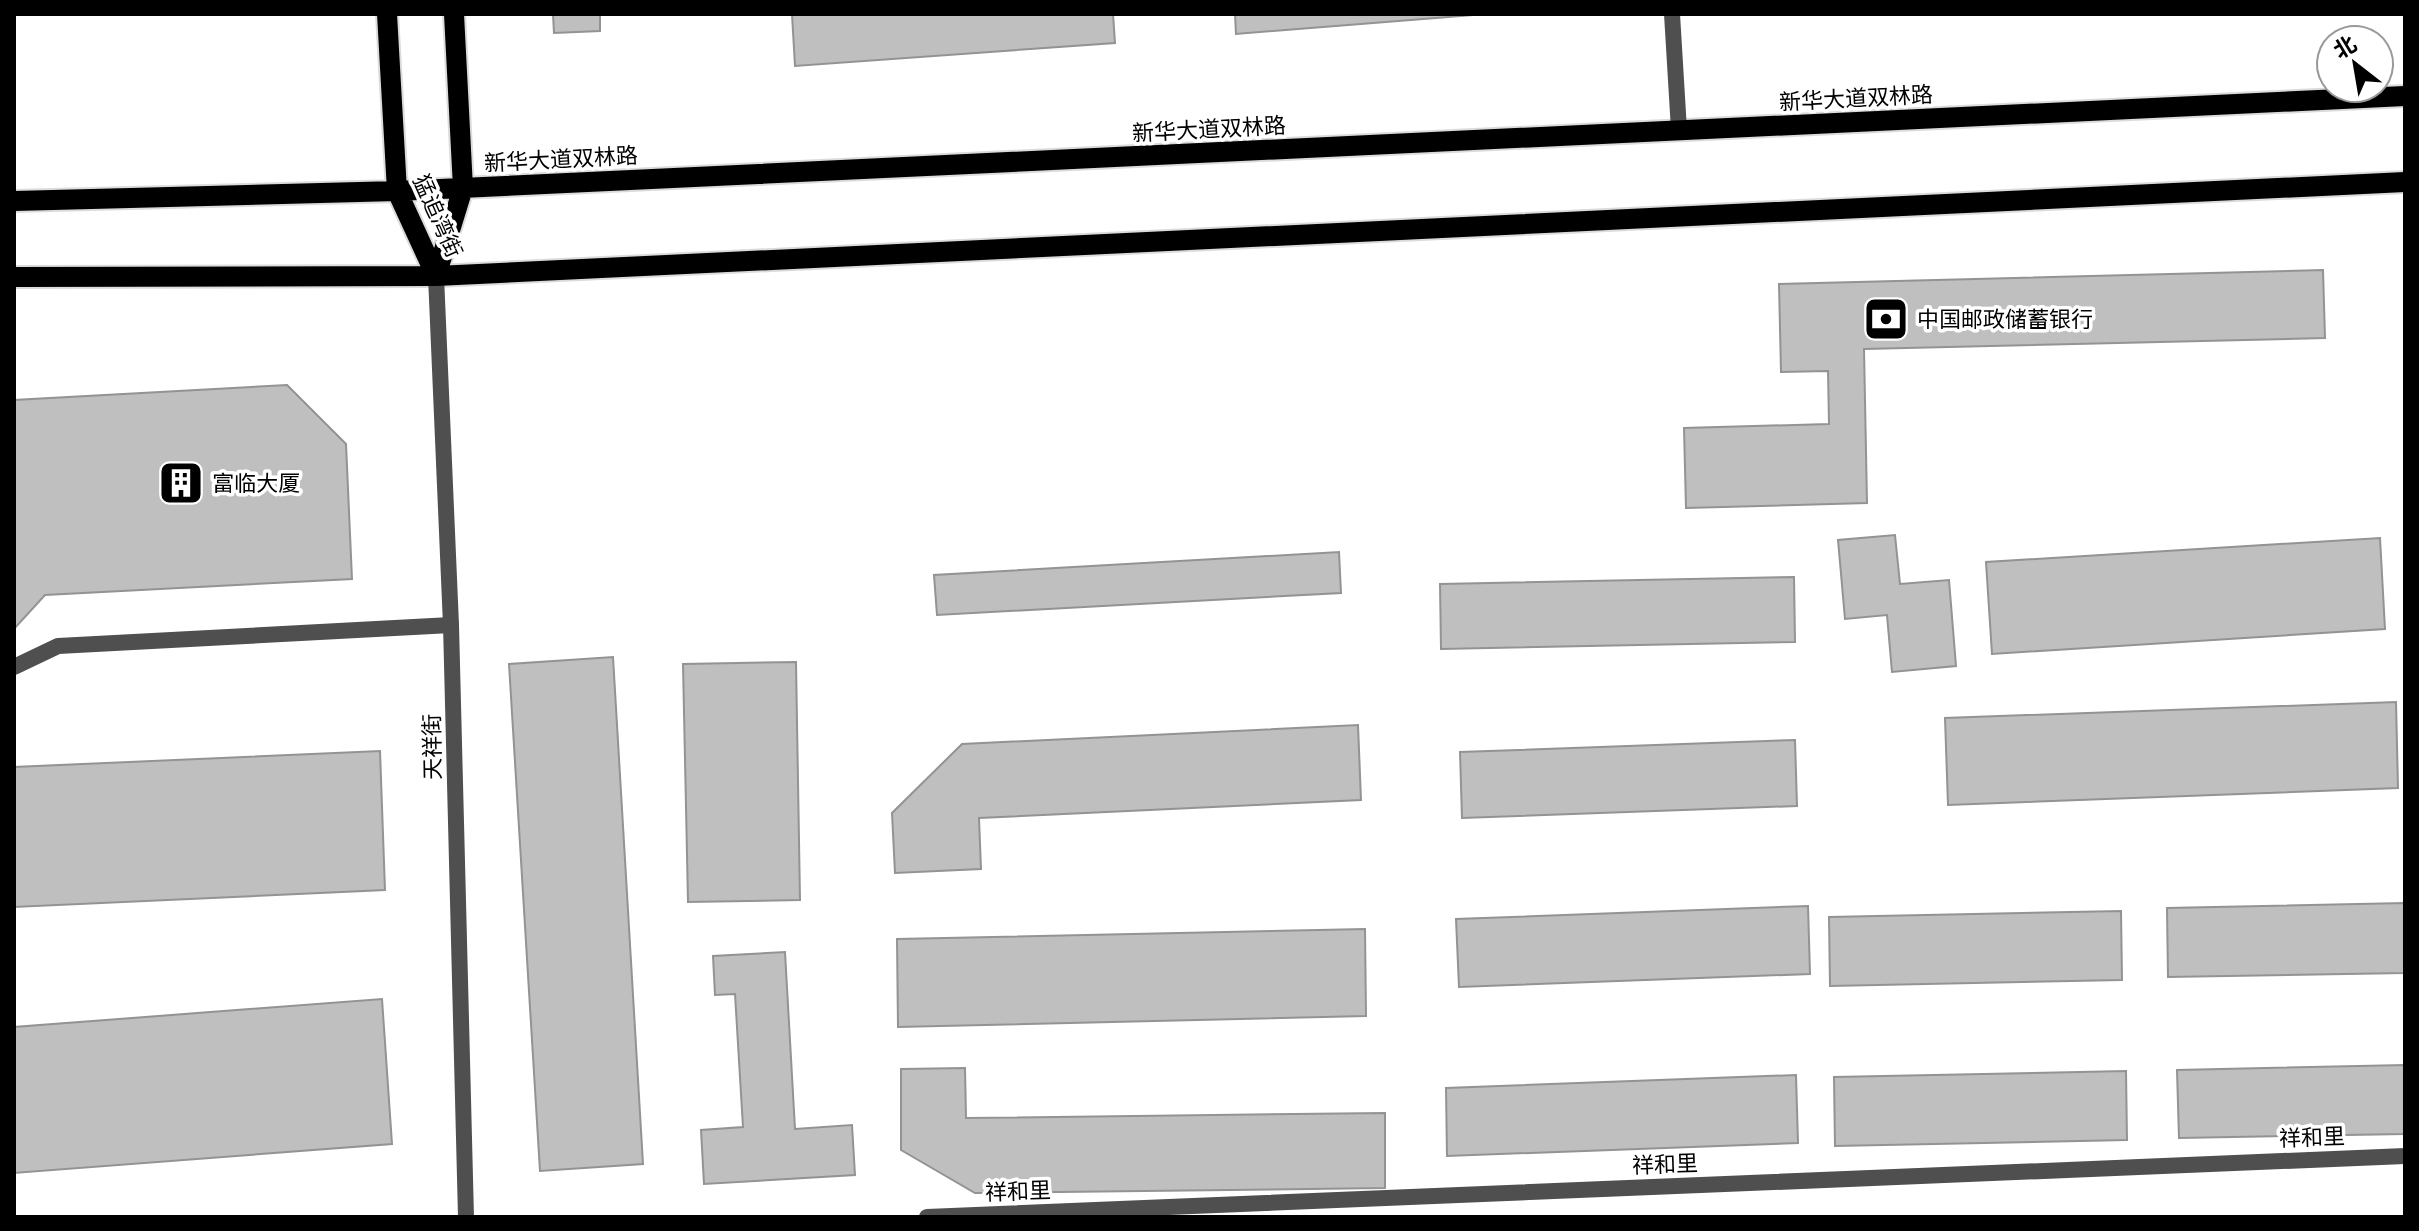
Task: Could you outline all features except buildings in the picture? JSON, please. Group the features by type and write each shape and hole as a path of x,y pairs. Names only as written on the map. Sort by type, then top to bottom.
{"main road":[{"name":"猛追湾街","path":"387,14 397,191 436,276"},
{"name":"猛追湾街","path":"436,276 463,188 454,14"},
{"name":"新华大道双林路","path":"14,201 397,191 2405,96"},
{"path":"14,277 436,276 2405,182"}],"street":[{"path":"1672,14 1679,130"},
{"name":"天祥街","path":"436,276 451,625 466,1217"},
{"path":"14,667 58,646 451,625"},
{"name":"祥和里","path":"927,1217 2405,1156"}],"place":[{"name":"中国邮政储蓄银行","path":"1886,319"},
{"name":"富临大厦","path":"181,483"}]}
